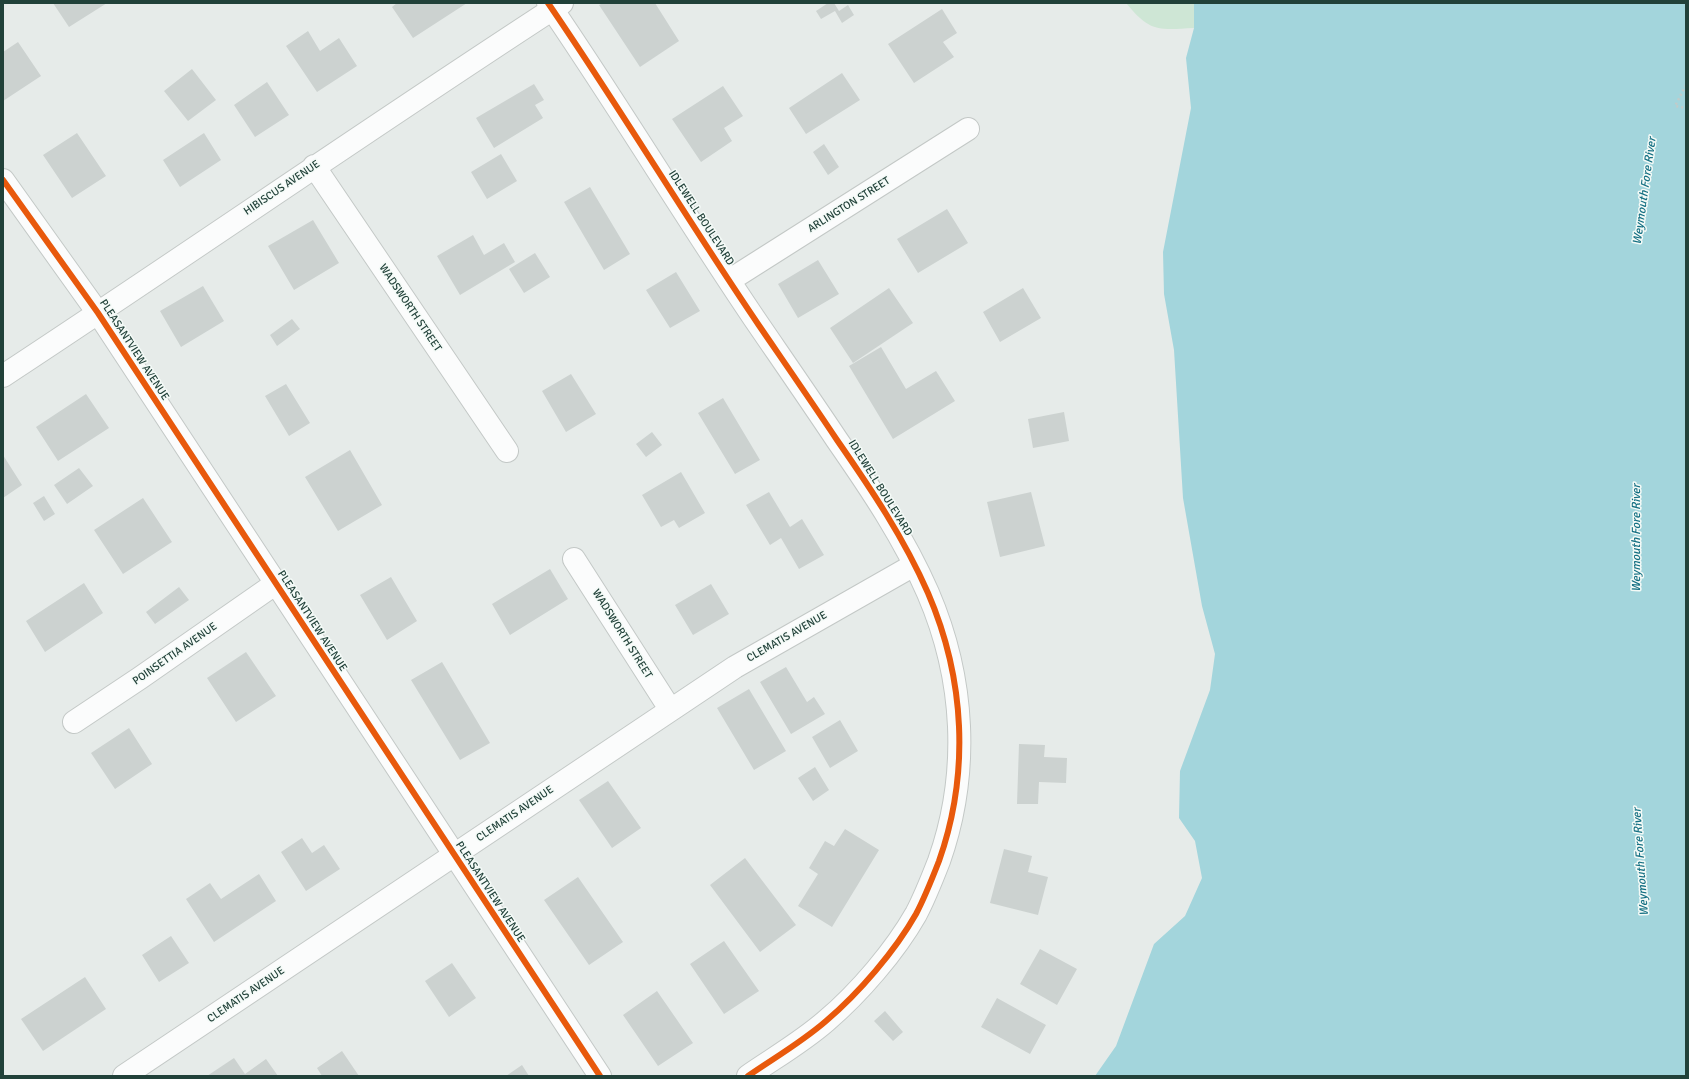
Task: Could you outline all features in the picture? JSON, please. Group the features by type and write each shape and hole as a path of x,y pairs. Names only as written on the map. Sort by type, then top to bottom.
{"street":[{"name":"HIBISCUS AVENUE","path":"3,376 554,5"},
{"name":"IDLEWELL BOULEVARD","path":"554,5 730,280 889,517 927,590 946,641 952,666 957,697 960,740 958,780 953,810 942,852 918,910 888,955 860,988 828,1020 748,1076"},
{"name":"ARLINGTON STREET","path":"730,280 968,129"},
{"name":"WADSWORTH STREET","path":"314,166 507,451"},
{"name":"PLEASANTVIEW AVENUE","path":"3,180 98,313 600,1076"},
{"name":"WADSWORTH STREET","path":"574,559 670,709"},
{"name":"CLEMATIS AVENUE","path":"124,1076 454,856 670,709 756,654 914,565"},
{"name":"POINSETTIA AVENUE","path":"74,722 275,584"}],"path":[{"path":"1686,85 1675,106 1686,108"}],"green space":[{"path":"1126,3 1194,3 1194,28 1163,29 1155,27 1148,24"}],"water":[{"name":"Weymouth Fore River","path":"1194,3 1686,3 1686,1076 1095,1076 1116,1046 1154,944 1185,916 1202,878 1195,841 1179,818 1180,771 1210,690 1215,654 1202,606 1183,498 1174,350 1164,294 1163,252 1191,108 1186,58 1194,28"}],"building":[{"path":"53,3 107,3 69,27"},
{"path":"397,3 467,3 413,38 392,7"},
{"path":"603,3 655,3 679,41 640,67 599,5"},
{"path":"828,3 834,3 839,11 848,5 854,15 842,23 835,11 821,19 816,11"},
{"path":"942,9 957,33 943,42 954,57 914,83 888,44"},
{"path":"308,31 320,51 339,38 357,66 317,92 286,46"},
{"path":"18,42 41,76 3,101 3,52"},
{"path":"192,69 216,100 188,121 164,91"},
{"path":"842,73 860,100 806,134 789,108"},
{"path":"267,82 289,115 255,137 234,105"},
{"path":"534,84 544,100 535,105 543,118 494,148 476,118"},
{"path":"723,86 743,116 724,128 732,141 701,162 672,119"},
{"path":"77,133 106,176 72,198 43,155"},
{"path":"204,133 221,160 180,187 163,160"},
{"path":"824,144 839,167 828,175 813,152"},
{"path":"501,154 517,181 487,199 471,172"},
{"path":"590,187 630,254 604,270 564,202"},
{"path":"947,209 968,243 918,273 897,239"},
{"path":"313,220 339,263 294,290 268,246"},
{"path":"473,235 484,255 504,243 515,262 460,295 437,256"},
{"path":"535,253 550,277 524,293 509,269"},
{"path":"818,260 839,294 798,318 778,284"},
{"path":"676,272 700,311 670,328 646,290"},
{"path":"203,286 224,321 181,347 160,311"},
{"path":"889,288 913,323 853,363 830,328"},
{"path":"1023,288 1041,318 1000,342 983,312"},
{"path":"292,319 300,329 277,346 270,335"},
{"path":"881,347 906,389 936,371 955,401 893,439 849,366"},
{"path":"571,374 596,414 566,432 542,391"},
{"path":"286,384 310,423 289,436 265,396"},
{"path":"86,394 109,428 58,461 36,427"},
{"path":"723,398 760,460 735,474 698,413"},
{"path":"1064,412 1069,441 1033,448 1028,419"},
{"path":"652,432 662,445 646,457 636,444"},
{"path":"350,450 382,505 338,531 305,477"},
{"path":"3,455 22,485 3,498"},
{"path":"79,468 93,486 67,504 54,485"},
{"path":"681,472 705,513 679,528 674,520 661,527 642,495"},
{"path":"769,492 790,527 802,519 824,555 799,569 781,538 770,545 746,505"},
{"path":"1031,492 1045,546 1000,557 987,502"},
{"path":"44,496 55,514 44,521 33,503"},
{"path":"143,498 172,542 123,574 94,530"},
{"path":"550,569 568,599 510,635 492,604"},
{"path":"391,577 417,621 387,640 360,595"},
{"path":"84,583 103,613 45,652 26,621"},
{"path":"711,584 729,614 693,635 675,605"},
{"path":"179,587 189,600 155,624 146,612"},
{"path":"246,652 276,696 236,722 207,678"},
{"path":"442,662 490,743 460,760 411,680"},
{"path":"786,667 807,702 814,697 825,714 791,734 760,682"},
{"path":"749,689 786,751 754,770 717,708"},
{"path":"840,720 858,751 830,768 812,737"},
{"path":"129,728 152,764 115,789 91,753"},
{"path":"1019,744 1045,745 1044,757 1067,758 1066,783 1039,782 1038,804 1017,804"},
{"path":"815,767 829,790 813,801 798,778"},
{"path":"608,781 641,828 612,848 579,800"},
{"path":"845,829 879,850 832,927 798,906 818,874 809,868 825,841 834,846"},
{"path":"302,838 312,853 324,845 340,869 306,891 281,852"},
{"path":"1004,849 1032,856 1028,872 1048,877 1038,915 990,903"},
{"path":"745,858 796,925 760,952 710,885"},
{"path":"259,874 276,901 214,942 186,899 210,883 221,899"},
{"path":"578,877 623,942 589,965 544,900"},
{"path":"171,936 189,963 159,982 142,955"},
{"path":"724,941 759,991 724,1014 690,964"},
{"path":"1040,949 1077,969 1057,1005 1020,984"},
{"path":"452,963 476,998 449,1017 425,981"},
{"path":"85,977 106,1009 43,1051 21,1019"},
{"path":"657,991 693,1043 658,1066 623,1015"},
{"path":"997,998 1046,1025 1030,1054 981,1027"},
{"path":"885,1011 903,1032 893,1041 874,1021"},
{"path":"342,1051 359,1076 322,1076 317,1068"},
{"path":"234,1058 245,1074 266,1059 278,1076 207,1076"},
{"path":"522,1065 529,1076 506,1076"}],"cycle path":[{"path":"548,3 731,284 862,477 898,533 928,593 950,659 956,692 959,726 959,760 956,794 949,828 939,861 919,908 887,957 851,998 807,1036 748,1076"},
{"path":"3,180 98,313 600,1076"}]}
